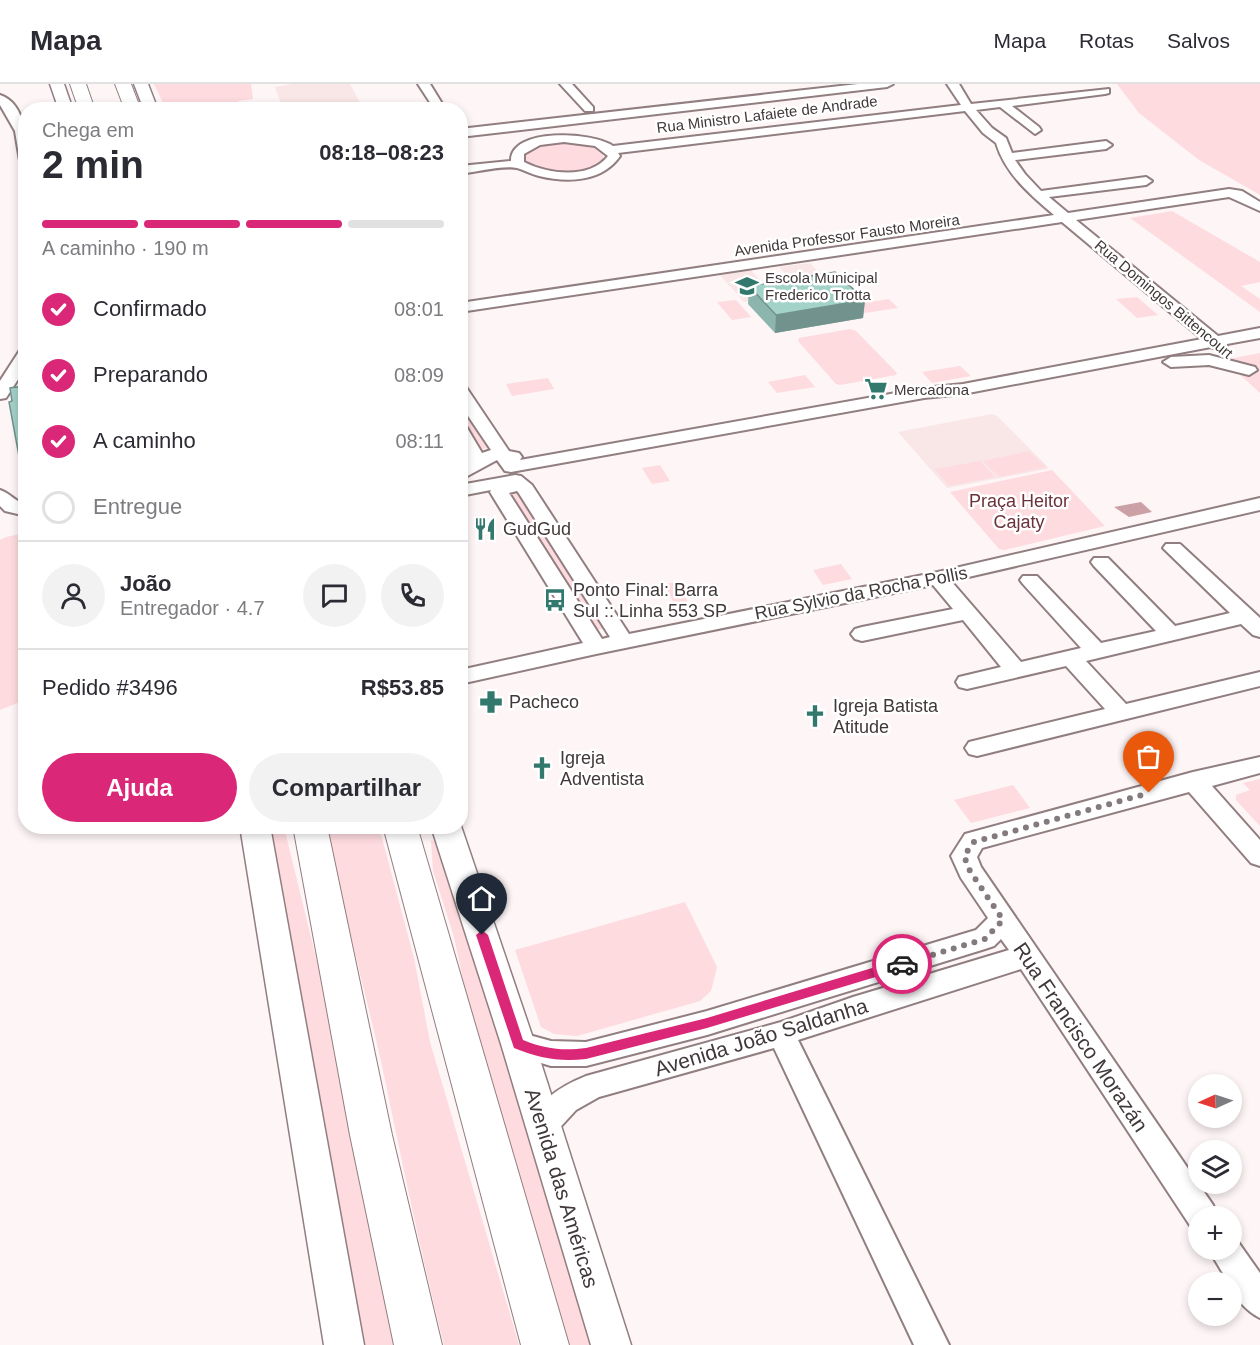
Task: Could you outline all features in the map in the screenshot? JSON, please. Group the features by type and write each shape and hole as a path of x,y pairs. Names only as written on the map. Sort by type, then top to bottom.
{"highway":[{"path":"78,84 84,102"},
{"path":"123,84 130,102"},
{"path":"310,834 371,1135 418,1345"},
{"path":"402,834 545,1345"},
{"path":"422,900 426,876 424,834"}],"main road":[{"path":"57,84 63,102"},
{"path":"141,84 148,102"},
{"path":"256,834 344,1345"},
{"name":"Avenida das Américas","path":"449,834 518,1044 611,1345"}],"street":[{"path":"424,84 436,102"},
{"path":"567,84 589,110"},
{"path":"468,123 589,110 717,92 814,84"},
{"path":"468,130 867,84"},
{"path":"468,130 887,84"},
{"name":"Rua Domingos Bittencourt","path":"953,84 967,106 993,136 1002,141 1006,157 1017,175 1254,375"},
{"name":"Rua Ministro Lafaiete de Andrade","path":"612,150 1106,91"},
{"path":"0,98 8,106 18,124"},
{"path":"1002,103 1035,130"},
{"path":"468,169 518,164 540,173 573,175 603,168 611,163 614,156 612,150 593,141 549,140 525,147 518,152 516,158 518,164"},
{"path":"1006,157 1106,145"},
{"path":"1038,195 1146,181"},
{"name":"Avenida Professor Fausto Moreira","path":"468,307 1229,193 1237,194 1260,207"},
{"path":"1239,212 1260,223"},
{"path":"1116,245 1213,324 1226,329 1260,324"},
{"path":"468,489 924,393 963,389 1260,333"},
{"path":"596,647 499,492 532,475 1175,361 1209,360 1254,375"},
{"path":"0,394 18,366"},
{"path":"468,403 511,467 532,475"},
{"path":"468,442 475,453 475,459 468,468"},
{"path":"468,470 486,457 500,452 522,460 624,642"},
{"path":"0,496 12,507 18,508"},
{"name":"Rua Sylvio da Rocha Pollis","path":"468,675 938,578 1260,504"},
{"path":"1173,548 1253,623"},
{"path":"1101,562 1172,634"},
{"path":"938,578 1017,671"},
{"path":"1030,580 1097,652"},
{"path":"862,634 967,613"},
{"path":"967,682 1172,634 1253,623"},
{"path":"1072,659 1121,712"},
{"path":"977,748 1260,679"},
{"path":"1260,765 1193,781 1260,856"},
{"name":"Rua Francisco Morazán","path":"1193,781 974,842 964,856 970,871 1195,1206"},
{"name":"Avenida João Saldanha","path":"518,1044 539,1053 566,1056 586,1054 707,1023 985,939 1003,920"},
{"name":"Avenida João Saldanha","path":"542,1125 554,1108 576,1093 781,1034 1027,956"},
{"path":"707,1023 718,1051"},
{"path":"781,1034 932,1345"},
{"path":"1232,1260 1260,1301"}],"shaded area":[{"path":"292,84 350,84 359,102 280,102 275,87"},
{"path":"810,263 834,288 803,293 779,267"},
{"name":"Escola Municipal Frederico Trotta","path":"751,270 775,297 744,302 720,275"},
{"path":"992,414 997,416 1048,467 1047,469 947,488 898,432"},
{"path":"1141,502 1152,512 1129,517 1114,507"}],"green space":[{"path":"154,84 251,84 253,99 238,102 163,102"},
{"path":"1117,84 1260,84 1260,195 1199,160 1139,113"},
{"path":"565,142 585,144 599,150 603,154 603,161 584,171 563,173 541,169 522,161 523,154 539,145"},
{"path":"1172,211 1260,262 1260,282 1241,286 1260,299 1260,312 1130,218"},
{"path":"1137,297 1158,315 1137,318 1116,299"},
{"path":"889,299 898,308 865,313 856,304"},
{"path":"736,300 751,317 732,320 717,302"},
{"path":"850,329 856,331 897,373 896,375 836,384 798,341 799,338"},
{"path":"1260,353 1260,393 1224,360"},
{"path":"960,366 971,376 932,383 922,372"},
{"path":"805,375 815,387 777,393 768,382"},
{"path":"548,378 554,389 512,396 506,384"},
{"path":"468,412 490,448 481,449 468,428"},
{"path":"1029,451 1046,467 999,477 983,461"},
{"path":"980,461 995,477 949,486 935,469"},
{"path":"660,465 670,481 652,484 642,468"},
{"name":"Praça Heitor Cajaty","path":"1052,470 1105,526 1004,550 999,549 950,492"},
{"path":"518,490 606,628 595,630 508,493"},
{"path":"18,534 18,703 0,710 0,540"},
{"path":"841,564 852,579 823,585 813,570"},
{"path":"677,582 689,604 676,607 664,584"},
{"path":"1260,779 1260,826 1236,800 1236,795 1250,790 1243,783"},
{"path":"1013,785 1030,808 971,823 954,800"},
{"path":"271,834 286,834 331,1019 398,1345 355,1345"},
{"path":"328,834 381,834 414,958 430,1042 519,1345 444,1345 381,1061"},
{"path":"431,840 434,841 441,857 483,981 593,1345 561,1345 484,1078 454,937 433,871"},
{"path":"685,902 717,967 711,991 700,1001 577,1036 554,1034 541,1027 515,950"}],"building":[{"path":"835,272 865,300 776,315 749,286"},
{"path":"18,387 18,451 9,402 12,401 10,388"}],"way so far":[{"path":"902,964 985,939 1003,920 970,871 964,856 974,842 1149,793"}],"place":[{"name":"Escola Municipal Frederico Trotta","path":"747,286"},
{"name":"Mercadona","path":"876,389"},
{"name":"GudGud","path":"485,529"},
{"name":"Ponto Final: Barra Sul :: Linha 553 SP","path":"555,600"},
{"name":"Pacheco","path":"491,702"},
{"name":"Igreja Batista Atitude","path":"815,716"},
{"name":"Igreja Adventista","path":"542,768"}],"route":[{"path":"482,935 518,1044 539,1053 566,1056 586,1054 707,1023 902,964"}]}
